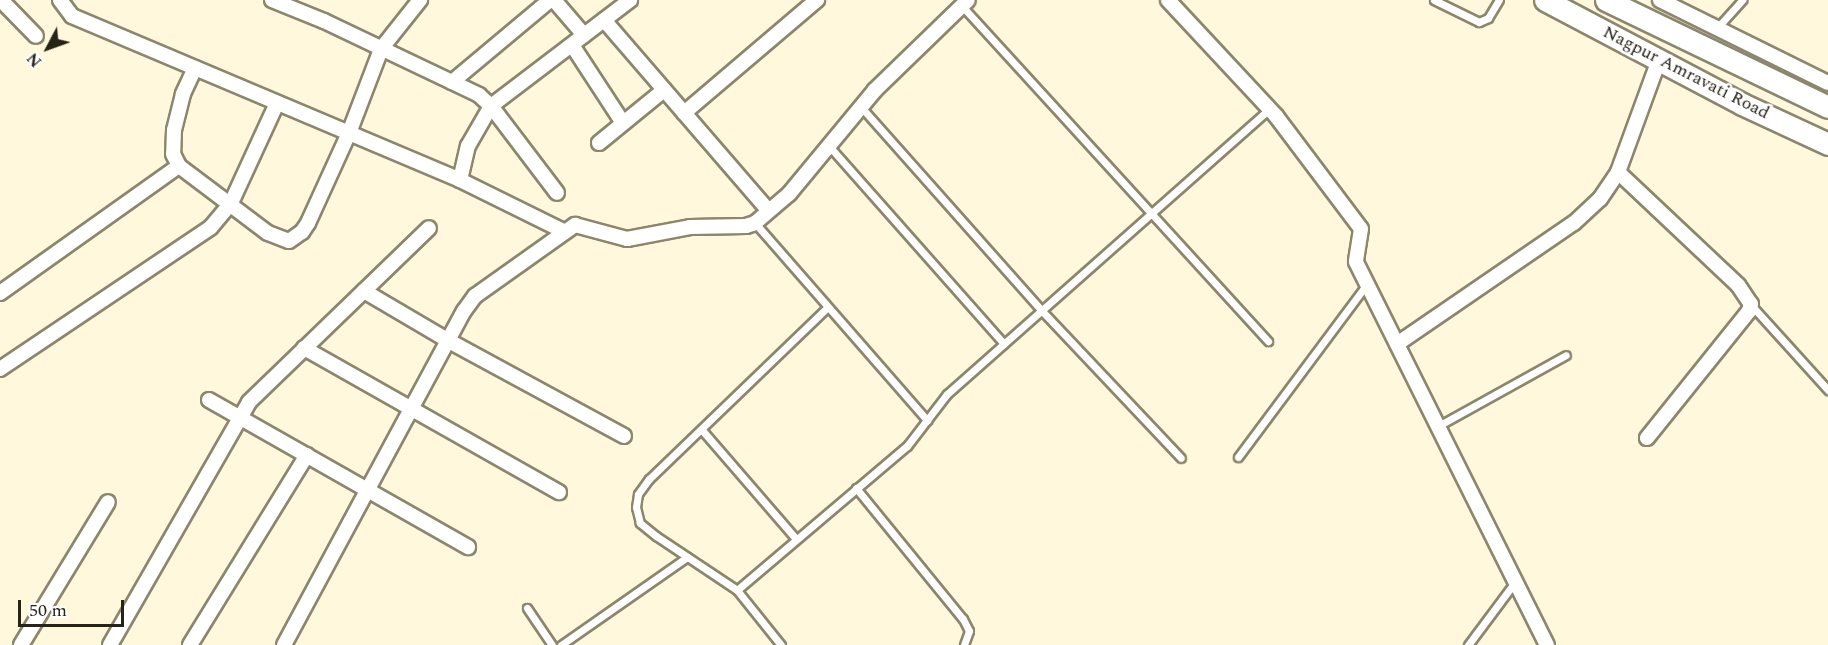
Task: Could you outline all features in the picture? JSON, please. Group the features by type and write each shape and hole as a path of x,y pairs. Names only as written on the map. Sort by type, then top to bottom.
{"highway":[{"name":"Nagpur Amravati Road","path":"1545,0 1828,144"},
{"name":"Nagpur Amravati Road","path":"1606,0 1828,107"}],"street":[{"path":"1,0 36,36"},
{"path":"60,0 72,16 460,180 565,232"},
{"path":"272,0 479,95 491,106 557,193"},
{"path":"195,68 183,94 174,130 173,154 179,166 274,236 289,241 294,239 308,223 349,133 381,49 420,0"},
{"path":"452,82 552,0 584,35"},
{"path":"460,180 468,146 491,106 630,0"},
{"path":"684,113 817,0"},
{"path":"1168,0 1269,109 1361,229 1356,262 1547,645"},
{"path":"1660,0 1828,83"},
{"path":"284,645 475,296 565,232 580,225 627,238 690,227 746,226 755,223 789,194 861,106 965,3"},
{"path":"604,20 769,211"},
{"path":"572,45 623,123"},
{"path":"1397,344 1574,223 1600,199 1618,172 1659,60"},
{"path":"599,143 664,90"},
{"path":"0,369 192,242 211,227 231,203 277,103"},
{"path":"0,293 179,166"},
{"path":"1618,172 1738,285 1751,304 1749,311 1647,438"},
{"path":"110,645 249,402 429,228"},
{"path":"364,291 449,341 624,436"},
{"path":"304,348 559,492"},
{"path":"209,400 468,547"},
{"path":"189,645 307,455"},
{"path":"21,645 108,502"}],"lane":[{"path":"1434,0 1479,22 1488,18 1499,0"},
{"path":"1717,28 1742,0"},
{"path":"965,3 1268,341"},
{"path":"861,106 1042,311 1181,458"},
{"path":"737,590 907,446 947,394 1269,109"},
{"path":"829,146 1004,344"},
{"path":"755,223 826,308 927,420"},
{"path":"1238,457 1368,284"},
{"path":"1751,304 1828,390"},
{"path":"781,645 737,590 640,523 636,507 638,494 649,478 702,430 826,308"},
{"path":"1438,426 1566,355"},
{"path":"702,430 796,539"},
{"path":"856,488 963,619 969,631 964,645"},
{"path":"561,645 687,557"},
{"path":"1468,645 1516,581"},
{"path":"527,608 552,645"}]}
